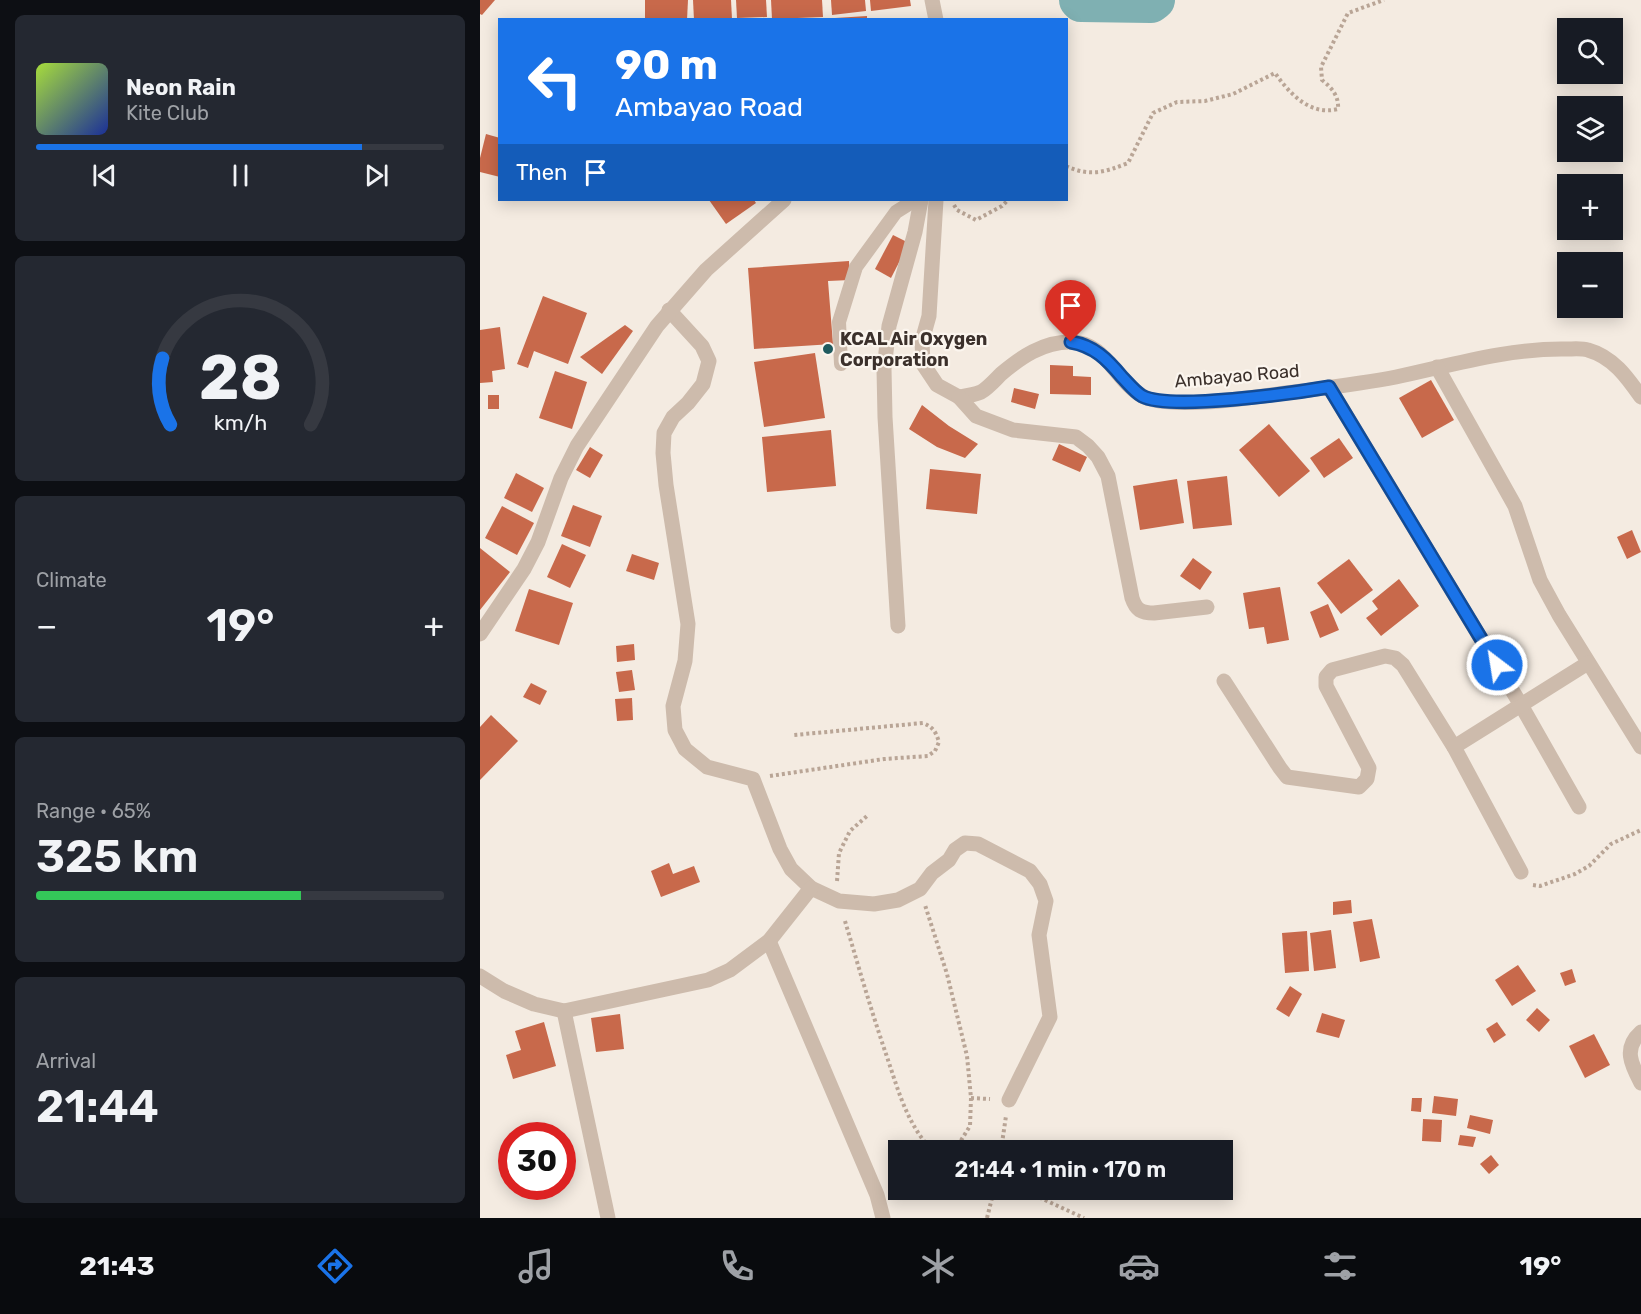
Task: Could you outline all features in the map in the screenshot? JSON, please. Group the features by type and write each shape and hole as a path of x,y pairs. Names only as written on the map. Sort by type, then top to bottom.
{"street":[{"path":"932,0 936,18"},
{"path":"480,634 524,569 538,542 561,478 577,446 669,310 705,270 783,201"},
{"path":"898,626 884,369 889,326 915,232 921,201"},
{"path":"936,201 929,316 922,341 922,364 937,385 959,398 976,416 1013,430 1076,437 1098,457 1108,477 1135,607 1140,611 1154,613 1207,607"},
{"path":"669,310 702,346 709,361 703,384 673,417 664,433 666,485 687,624 685,661 673,706 675,730 685,749 707,767 753,779 780,849 790,868 811,888 839,901 874,904 898,900 920,889 932,873 949,860 955,850 964,843 978,844 1030,872 1040,884 1046,901 1039,935 1050,1017 1009,1100"},
{"name":"Ambayao Road","path":"959,398 982,391 1016,361 1035,350 1071,342 1086,345 1102,355 1130,386 1143,396 1161,402 1221,400 1329,387 1546,348 1587,349 1608,359 1625,375 1641,397"},
{"path":"1437,368 1515,506 1540,580 1588,663 1641,747"},
{"path":"1329,387 1521,705 1579,807"},
{"path":"1224,681 1287,777 1359,787 1367,779 1369,768 1326,686 1326,677 1332,670 1385,656 1395,658 1403,665 1454,747 1521,872"},
{"path":"1454,747 1588,663"},
{"path":"480,975 504,991 534,1004 564,1011 708,980 730,970 768,940 811,888"},
{"path":"768,940 877,1194 883,1218"},
{"path":"564,1011 608,1218"},
{"path":"1641,1032 1634,1037 1629,1053 1641,1083"}],"lane":[{"path":"841,364 839,322 856,267 896,212 913,201"}],"path":[{"path":"1068,167 1081,172 1105,172 1128,163 1153,113 1177,102 1205,101 1233,94 1275,73 1302,104 1327,112 1338,109 1339,101 1331,88 1322,80 1321,67 1347,13 1384,0"},
{"path":"951,201 957,210 976,220 1007,201"},
{"path":"753,779 884,759 928,756 935,751 939,742 937,732 923,723 794,735"},
{"path":"868,815 850,831 839,853 836,877 839,901 903,1107 915,1131 928,1146 944,1148 960,1142 970,1126 971,1098 967,1056 952,994 920,889"},
{"path":"1521,872 1530,884 1540,886 1562,880 1589,866 1611,844 1641,830"},
{"path":"1003,1140 1009,1100"},
{"path":"987,1218 992,1200"},
{"path":"1045,1200 1084,1218"}],"building":[{"path":"480,0 495,0 482,15 480,14"},
{"path":"645,0 688,0 687,18 645,18"},
{"path":"693,0 731,0 732,18 694,18"},
{"path":"736,0 766,0 767,17 737,18"},
{"path":"771,0 822,0 823,17 772,18"},
{"path":"831,0 865,0 866,11 832,15"},
{"path":"870,0 910,0 911,6 871,11"},
{"path":"867,16 867,18 835,18"},
{"path":"486,134 498,137 498,176 480,172 480,158"},
{"path":"710,201 755,201 756,203 726,224"},
{"path":"893,235 909,243 891,278 875,269"},
{"path":"849,261 850,280 828,281 833,344 754,349 748,268"},
{"path":"543,296 587,313 568,364 534,351 528,368 517,364"},
{"path":"625,325 633,331 602,374 580,357"},
{"path":"500,327 505,369 492,371 493,382 480,383 480,330"},
{"path":"815,353 825,418 764,427 754,362"},
{"path":"1050,365 1073,366 1073,376 1091,377 1091,395 1050,394"},
{"path":"555,371 587,382 572,429 539,418"},
{"path":"1431,380 1454,420 1422,438 1399,398"},
{"path":"1014,388 1039,394 1035,409 1011,402"},
{"path":"488,395 499,395 499,409 488,409"},
{"path":"922,405 949,426 978,444 965,458 937,447 909,429"},
{"path":"1269,424 1310,471 1279,497 1239,450"},
{"path":"831,430 836,486 767,492 762,437"},
{"path":"1339,438 1353,458 1324,478 1310,458"},
{"path":"1059,444 1087,457 1080,472 1052,460"},
{"path":"590,447 603,455 590,478 576,470"},
{"path":"930,469 981,474 977,514 926,509"},
{"path":"516,473 544,488 532,512 504,498"},
{"path":"1227,476 1232,525 1193,529 1187,481"},
{"path":"1177,479 1184,523 1140,530 1133,486"},
{"path":"573,505 602,516 590,547 561,536"},
{"path":"502,506 534,523 517,555 485,538"},
{"path":"1632,530 1641,552 1627,559 1617,537"},
{"path":"562,544 586,555 570,588 547,577"},
{"path":"480,548 510,572 480,610"},
{"path":"632,554 659,563 654,580 626,571"},
{"path":"1193,558 1212,572 1200,590 1180,576"},
{"path":"1349,559 1373,590 1341,614 1317,583"},
{"path":"1399,579 1419,606 1381,636 1366,618 1378,609 1372,601"},
{"path":"1280,587 1289,640 1267,644 1264,627 1249,629 1243,593"},
{"path":"529,589 573,603 559,645 515,631"},
{"path":"1328,604 1339,630 1320,638 1310,612"},
{"path":"634,644 635,660 617,662 616,646"},
{"path":"632,670 635,690 619,692 616,672"},
{"path":"531,683 547,691 540,705 523,697"},
{"path":"632,698 633,720 617,721 615,699"},
{"path":"491,715 518,741 480,780 480,727"},
{"path":"669,863 673,874 694,866 700,882 661,897 651,871"},
{"path":"1351,900 1352,913 1333,915 1333,902"},
{"path":"1372,919 1380,958 1360,962 1353,922"},
{"path":"1331,930 1336,968 1314,971 1310,933"},
{"path":"1307,931 1309,971 1285,973 1282,933"},
{"path":"1518,965 1536,991 1512,1006 1495,980"},
{"path":"1572,969 1576,982 1565,986 1560,973"},
{"path":"1290,986 1302,994 1289,1017 1276,1009"},
{"path":"1537,1008 1550,1020 1539,1032 1526,1020"},
{"path":"1322,1013 1345,1020 1339,1038 1316,1032"},
{"path":"620,1014 624,1049 596,1052 591,1018"},
{"path":"544,1022 556,1066 513,1079 506,1055 521,1050 515,1031"},
{"path":"1497,1022 1506,1035 1494,1043 1486,1029"},
{"path":"1594,1034 1610,1065 1585,1078 1569,1046"},
{"path":"1434,1096 1458,1099 1456,1116 1432,1113"},
{"path":"1412,1098 1422,1098 1421,1112 1411,1111"},
{"path":"1470,1115 1493,1120 1490,1134 1467,1128"},
{"path":"1423,1119 1442,1120 1441,1142 1422,1141"},
{"path":"1460,1135 1476,1137 1473,1147 1458,1145"},
{"path":"1491,1155 1499,1165 1489,1174 1480,1164"}],"waterway":[{"path":"1079,0 1081,2 1151,3 1155,0"}],"place":[{"name":"KCAL Air Oxygen Corporation","path":"828,349"}],"route":[{"path":"1071,342 1086,345 1102,355 1130,386 1143,396 1161,402 1221,400 1329,387 1497,665"}]}
